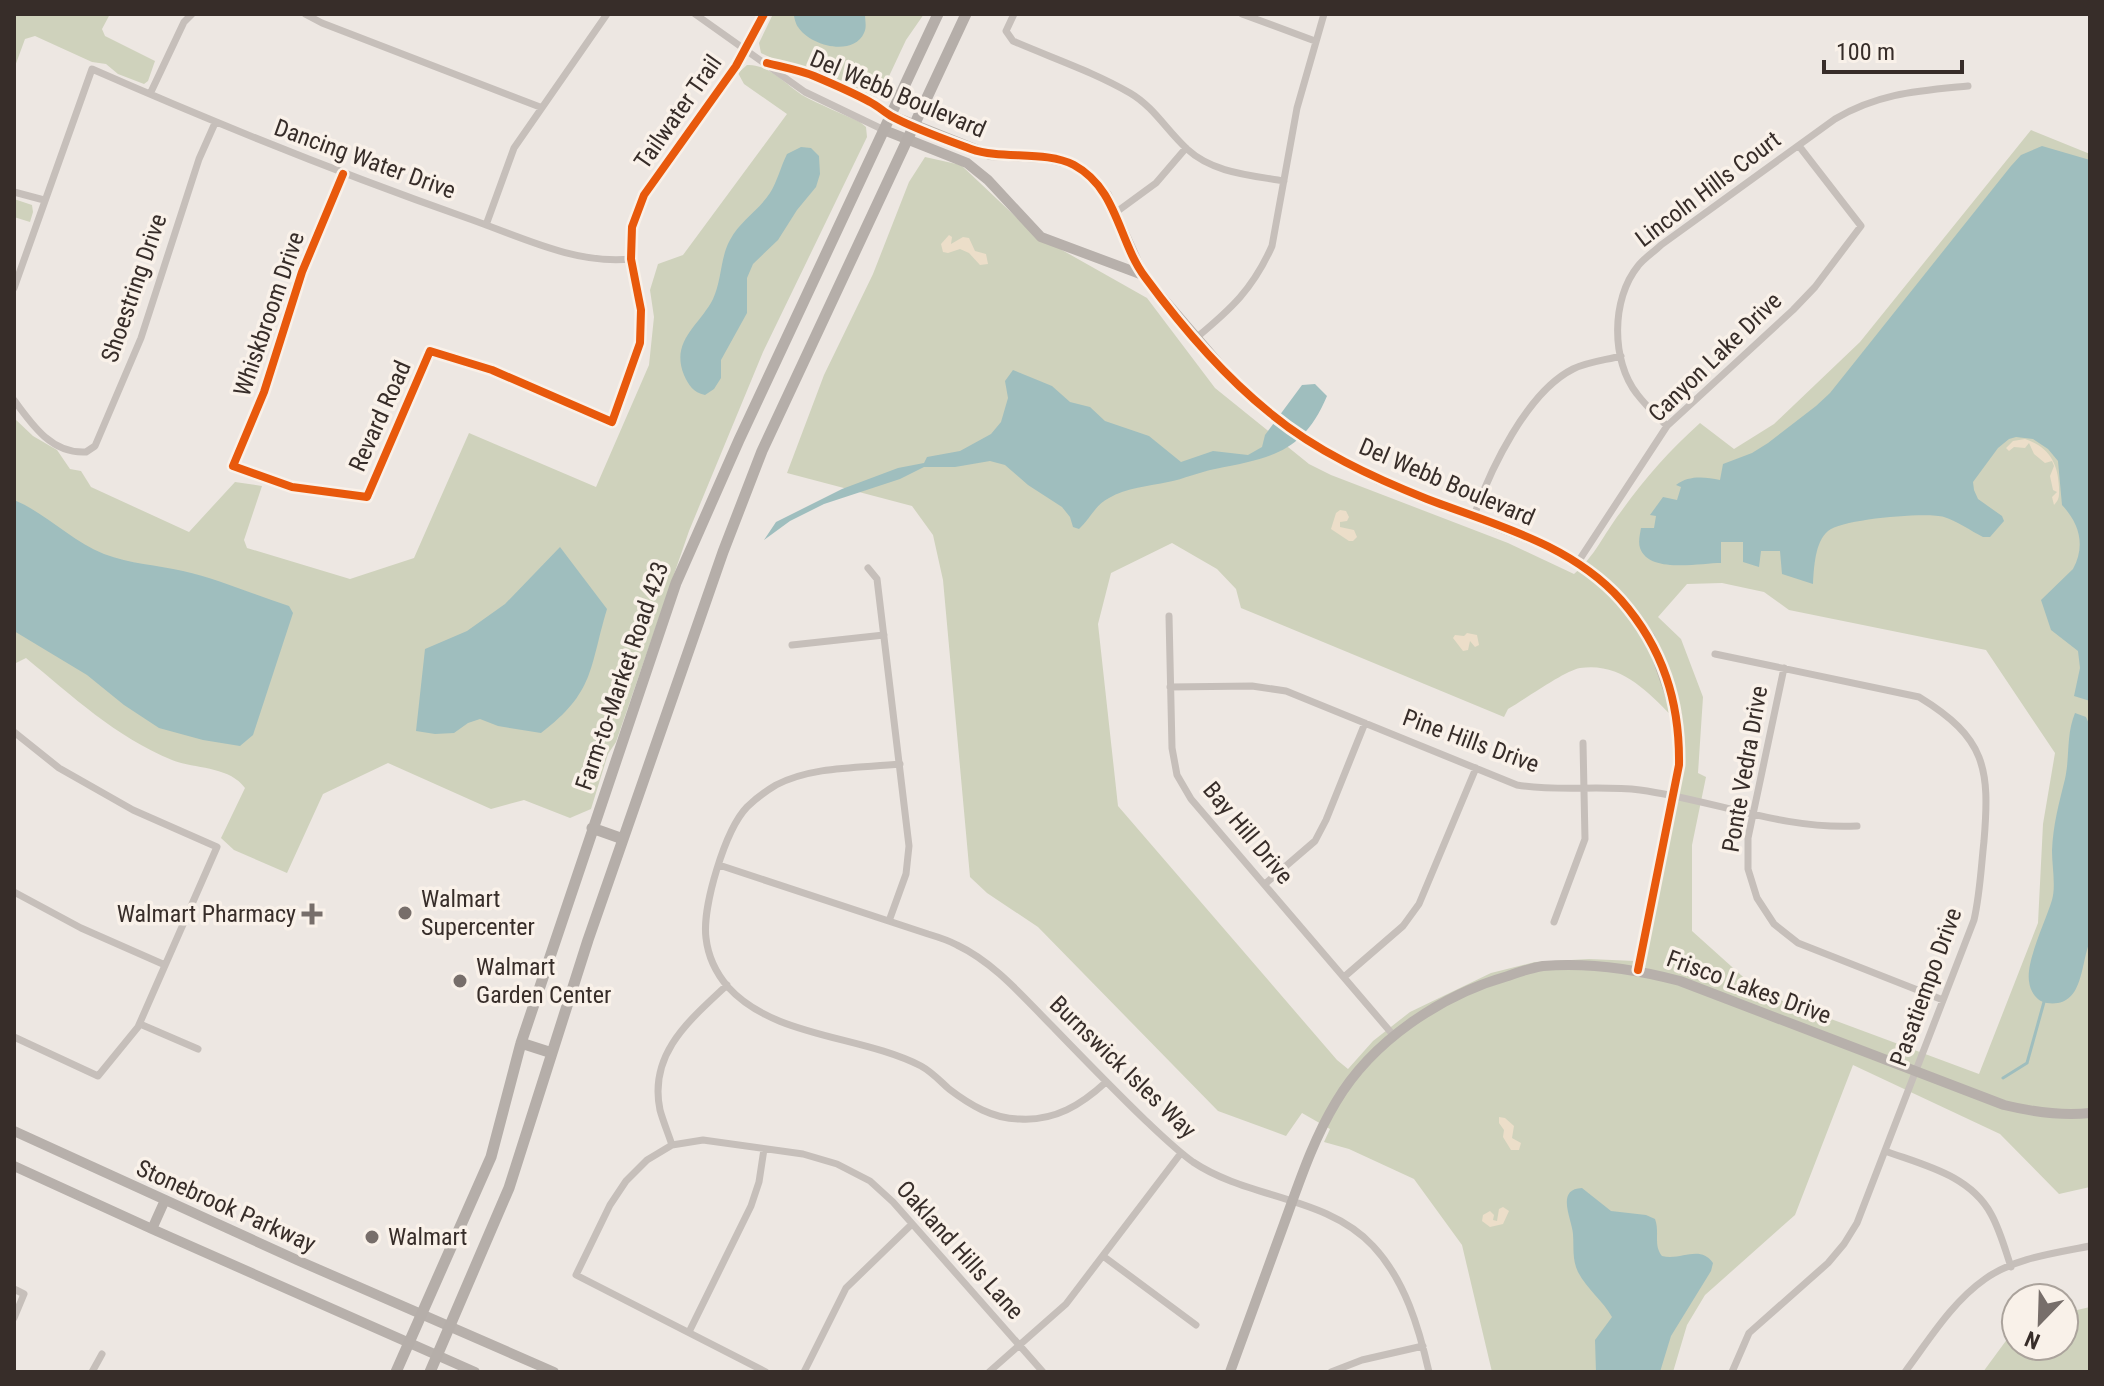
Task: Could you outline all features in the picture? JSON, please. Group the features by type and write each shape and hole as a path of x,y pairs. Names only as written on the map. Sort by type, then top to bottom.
{"main road":[{"name":"Farm-to-Market Road 423","path":"396,1372 491,1157 521,1043 676,583 938,14"},
{"path":"430,1372 509,1188 623,839 723,552 762,451 966,14"},
{"path":"592,828 623,839"},
{"path":"521,1043 552,1053"}],"street":[{"path":"150,94 184,22 192,14"},
{"path":"305,14 540,107"},
{"path":"486,225 514,148 607,14"},
{"name":"Del Webb Boulevard","path":"695,14 805,92 884,130 967,163 988,180 1041,237 1143,275"},
{"name":"Tailwater Trail","path":"430,351 489,369 612,422 640,343 641,310 631,259 632,227 644,195 746,51 764,14"},
{"path":"1014,14 1006,31 1013,41 1132,94 1159,116 1186,148 1201,160 1219,169 1284,181"},
{"path":"1242,14 1315,41"},
{"path":"1196,338 1235,306 1263,267 1272,246 1297,108 1324,14"},
{"name":"Del Webb Boulevard","path":"767,63 811,75 914,126 990,155 1046,158 1072,164 1107,195 1143,275 1232,379 1270,414 1307,440 1377,479 1552,548 1591,571 1621,600 1650,637 1677,715 1679,765 1638,970"},
{"name":"Dancing Water Drive","path":"44,200 92,69 343,174 486,225 583,258 631,259"},
{"name":"Lincoln Hills Court","path":"1667,426 1636,393 1621,356 1618,328 1622,295 1638,266 1661,245 1860,104 1893,94 1968,86"},
{"name":"Shoestring Drive","path":"14,400 40,435 65,450 86,452 95,446 141,338 199,159 215,123"},
{"name":"Canyon Lake Drive","path":"1578,562 1667,426 1793,310 1815,287 1861,226 1799,146"},
{"path":"1115,213 1156,183 1186,148"},
{"name":"Whiskbroom Drive","path":"343,174 302,272 264,392 233,466 292,487 367,497"},
{"path":"14,192 44,200 14,288"},
{"name":"Revard Road","path":"367,497 430,351"},
{"path":"1474,516 1498,456 1550,386 1574,369 1621,356"},
{"path":"868,568 877,579 909,846 906,874 889,921"},
{"name":"Bay Hill Drive","path":"1169,616 1172,748 1177,775 1191,799 1394,1036"},
{"path":"792,645 884,635"},
{"name":"Pasatiempo Drive","path":"1715,654 1919,697 1951,720 1974,747 1984,769 1987,798 1979,897 1974,920 1857,1223 1828,1263 1749,1333 1732,1372"},
{"name":"Ponte Vedra Drive","path":"1784,668 1747,850 1749,875 1760,904 1783,933 1809,949 1943,1000"},
{"name":"Pine Hills Drive","path":"1170,687 1252,686 1286,691 1517,785 1543,789 1639,790 1808,825 1857,826"},
{"path":"1265,884 1315,841 1365,723"},
{"path":"14,732 59,768 133,810 217,847 140,1024 98,1076 14,1037"},
{"path":"1554,922 1585,839 1583,743"},
{"path":"900,764 792,778 773,787 746,809 732,831 719,865 708,910 705,935 711,961 727,985 750,1007 777,1020 893,1053 925,1068 970,1105 994,1115 1018,1120 1047,1118 1087,1100 1106,1082"},
{"path":"1344,977 1403,926 1419,904 1476,768"},
{"name":"Burnswick Isles Way","path":"719,865 958,945 985,963 1010,983 1106,1082 1181,1153 1199,1166 1333,1216 1357,1231 1375,1248 1408,1302 1429,1372"},
{"path":"14,892 81,928 165,965"},
{"name":"Frisco Lakes Drive","path":"1230,1372 1307,1161 1337,1100 1381,1048 1420,1015 1468,990 1540,967 1586,964 1638,970 1680,981 2015,1107 2048,1113 2090,1113"},
{"path":"672,1145 660,1108 659,1080 666,1055 678,1032 727,985"},
{"path":"140,1024 198,1049"},
{"name":"Stonebrook Parkway","path":"14,1131 554,1372"},
{"name":"Oakland Hills Lane","path":"689,1332 576,1275 610,1205 626,1181 647,1160 672,1145 703,1140 814,1157 837,1164 870,1181 1043,1372"},
{"path":"764,1149 759,1182 751,1206 689,1332 766,1372"},
{"path":"1885,1151 1951,1176 1974,1192 1990,1212 2011,1267"},
{"path":"989,1372 1066,1304 1181,1153"},
{"path":"14,1166 475,1372"},
{"path":"152,1229 165,1200"},
{"path":"804,1372 846,1288 912,1224"},
{"path":"1905,1372 1957,1303 1986,1277 2026,1260 2090,1246"},
{"path":"1103,1256 1196,1325"},
{"path":"14,1289 24,1294 14,1318"},
{"path":"1331,1372 1362,1360 1423,1346"},
{"path":"92,1372 102,1354"}],"green space":[{"path":"14,14 110,14 102,29 105,36 155,61 148,81 144,84 118,74 106,64 92,62 35,36 25,39 14,69"},
{"path":"773,14 924,14 906,40 879,96 869,97 824,76 761,53 759,43"},
{"path":"747,65 770,71 802,95 860,122 866,127 867,137 763,352 689,531 591,809 570,818 524,800 491,809 388,763 323,794 287,873 234,850 221,838 245,788 238,781 221,772 181,763 152,751 95,715 26,658 14,664 14,418 33,436 57,450 70,469 81,471 91,487 189,532 235,482 262,486 244,540 247,548 350,579 414,558 469,433 596,487 649,365 654,317 650,290 658,264 683,255 787,114 744,84 738,73"},
{"path":"2031,130 2090,154 2090,1187 2059,1194 2000,1134 1853,1065 1795,1215 1705,1295 1687,1325 1673,1372 1492,1372 1462,1245 1414,1179 1349,1149 1324,1142 1330,1129 1302,1113 1286,1136 1218,1111 1038,927 987,893 970,877 943,580 933,535 912,506 787,473 824,375 873,274 909,182 925,157 961,165 1016,217 1062,250 1147,298 1215,388 1309,464 1508,543 1574,574 1594,552 1648,477 1700,423 1734,449 1774,424 1860,342","holes":["1172,543 1217,569 1236,589 1241,608 1504,717 1508,709 1554,680 1580,668 1608,669 1631,680 1652,697 1672,716 1673,769 1635,961 1589,959 1535,962 1491,973 1410,1012 1373,1041 1348,1069 1337,1060 1118,806 1098,624 1111,573","1722,583 1764,592 1789,610 1986,650 2055,753 2043,824 2038,923 1979,1074 1761,993 1692,931 1692,845 1706,777 1698,773 1703,697 1681,639 1658,617 1687,584"]},
{"path":"14,199 32,205 30,222 14,217"},
{"path":"2090,1307 2090,1372 1983,1372 2000,1349 2000,1362 2080,1362 2080,1309"}],"sand":[{"path":"949,235 952,237 951,244 963,237 969,238 975,251 986,254 988,264 980,265 969,253 960,249 943,252 941,244"},
{"path":"2025,439 2040,446 2054,463 2059,492 2054,505 2052,497 2057,492 2053,490 2050,476 2054,466 2052,461 2045,463 2034,454 2029,443 2025,448 2014,447 2009,451 2006,448 2013,441"},
{"path":"1340,510 1346,511 1349,517 1347,521 1340,522 1340,527 1354,530 1357,537 1353,541 1331,529"},
{"path":"1467,633 1477,635 1479,645 1475,647 1470,641 1468,650 1463,651 1453,638"},
{"path":"1499,1117 1514,1126 1512,1138 1521,1143 1519,1150 1511,1150 1503,1137"},
{"path":"1503,1207 1509,1211 1503,1224 1490,1227 1482,1221 1483,1215 1490,1211 1494,1215 1493,1220 1497,1221 1499,1209"}],"water":[{"path":"865,14 864,33 851,45 841,47 821,44 804,34 797,26 794,15"},
{"path":"2042,146 2090,160 2090,701 2074,696 2080,668 2078,651 2051,630 2041,600 2073,569 2080,543 2073,519 2062,505 2058,461 2048,449 2033,439 2009,439 1998,448 1973,482 1978,499 2002,516 2004,521 1990,537 1983,537 1944,517 1934,516 1850,523 1828,531 1820,542 1813,584 1782,574 1780,551 1761,551 1759,567 1743,562 1743,542 1721,542 1721,563 1664,564 1645,556 1639,546 1641,528 1654,528 1656,516 1650,515 1663,497 1677,500 1681,487 1676,485 1692,478 1720,480 1723,464 1752,453 1816,406 1830,393 2011,166 2021,155"},
{"path":"801,147 811,148 819,156 820,174 816,187 778,240 753,264 747,278 747,313 721,360 721,378 714,389 701,394 692,388 684,375 681,352 684,343 713,299 730,240 770,193 787,154"},
{"path":"1013,370 1052,386 1070,402 1090,407 1105,421 1149,436 1181,462 1213,451 1248,455 1262,447 1265,435 1302,385 1315,384 1327,396 1307,430 1283,450 1253,461 1123,492 1100,504 1079,529 1073,527 1062,507 1028,485 1005,465 990,461 955,467 924,467 900,479 824,504 790,521 764,540 776,522 842,489 898,468 924,463 927,457 960,451 991,434 1001,422 1008,398 1005,381"},
{"path":"14,500 104,554 196,574 289,606 293,613 253,735 240,746 159,728 87,675 14,631"},
{"path":"560,547 607,609 588,678 572,705 541,733 498,726 480,719 454,733 416,731 425,649 467,631 505,604"},
{"path":"2075,713 2086,717 2090,726 2090,941 2074,992 2059,1003 2047,1003 2032,992 2029,973 2053,894 2054,832"},
{"path":"1582,1188 1611,1211 1655,1219 1662,1256 1696,1254 1708,1257 1713,1263 1671,1336 1660,1372 1596,1372 1595,1340 1612,1317 1582,1278 1575,1263 1567,1199 1574,1190"}],"waterway":[{"path":"2003,1078 2027,1063 2044,1002"}],"cycle path":[{"path":"343,174 302,272 264,392 233,466 292,487 367,497 430,351 492,370 612,422 640,343 641,310 631,259 632,227 644,195 736,66 764,14"},
{"path":"767,63 814,76 863,98 910,125 971,149 1063,160 1074,165 1089,175 1109,201 1136,263 1173,314 1219,366 1270,413 1325,451 1365,472 1556,550 1579,564 1621,600 1636,618 1658,657 1672,698 1679,742 1679,765 1638,970"}],"place":[{"name":"Walmart Supercenter","path":"405,913"},
{"name":"Walmart Pharmacy","path":"312,914"},
{"name":"Walmart Garden Center","path":"460,981"},
{"name":"Walmart","path":"372,1237"}]}
